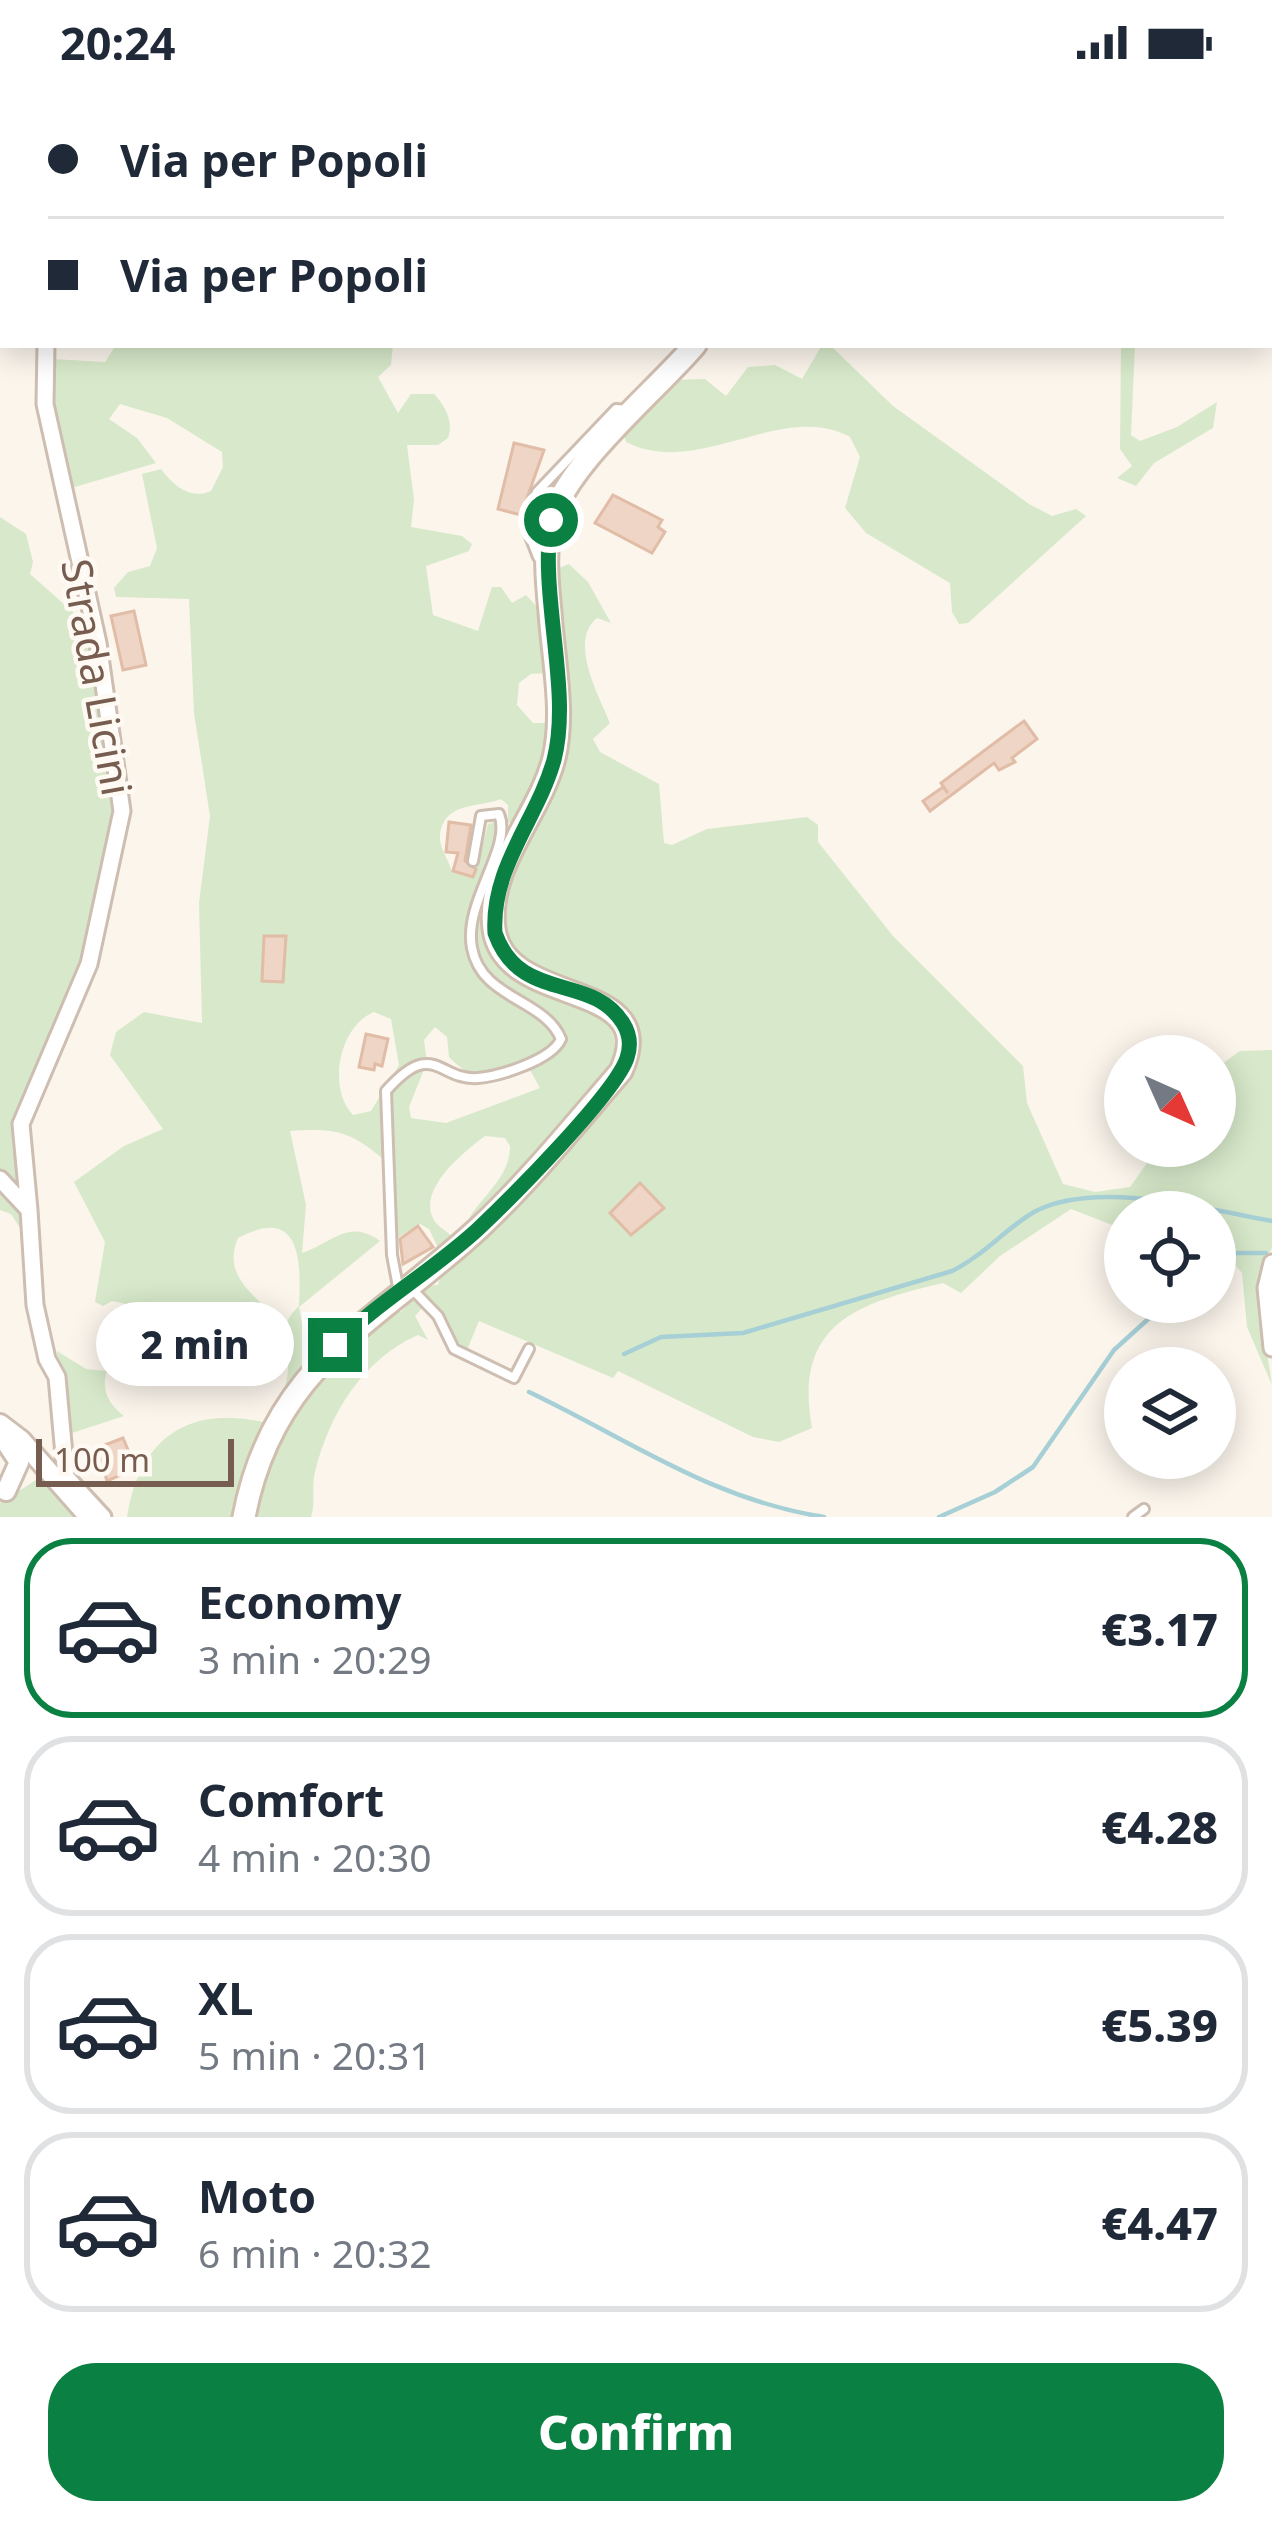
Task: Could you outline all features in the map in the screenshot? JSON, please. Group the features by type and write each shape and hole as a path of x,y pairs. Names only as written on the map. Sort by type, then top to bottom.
{"main road":[{"path":"244,1517 264,1450 310,1374 349,1331 506,1201 621,1070 629,1054 626,1027 615,1013 592,999 528,978 500,946 496,896 504,849 555,755 548,543 558,502 692,348"}],"street":[{"name":"Strada Licini","path":"46,348 45,404 98,643 122,811 89,964 21,1124 35,1305 57,1377 63,1467 71,1485 104,1517"},
{"path":"0,1179 29,1210"},
{"path":"1272,1263 1266,1288 1272,1348"},
{"path":"0,1424 89,1517"},
{"path":"0,1436 19,1462 3,1493"},
{"path":"3,1493 40,1463"}],"lane":[{"path":"473,861 483,813 502,816 504,849 471,910 476,964 495,988 551,1025 561,1039 548,1054 478,1078 423,1065 410,1069 386,1091 392,1255 404,1290 439,1316 454,1348 514,1378 530,1349"},
{"path":"1133,1517 1144,1509"}],"green space":[{"path":"114,348 393,348 391,365 378,377 398,413 411,394 434,394 449,420 450,432 438,445 407,445 414,500 411,527 462,536 472,544 469,551 426,566 433,615 478,631 492,587 501,587 512,603 526,595 540,610 546,673 531,674 519,683 517,705 533,723 549,723 547,752 518,824 508,822 508,805 501,799 463,808 443,825 441,845 452,872 474,878 488,824 495,822 488,906 493,953 507,973 528,987 596,1013 610,1027 615,1047 606,1078 462,1238 472,1214 503,1172 510,1146 505,1138 485,1136 444,1174 435,1186 431,1212 452,1237 439,1250 429,1229 420,1224 397,1238 394,1168 380,1156 347,1135 290,1131 306,1205 302,1253 349,1232 380,1241 299,1307 309,1362 271,1425 238,1517 127,1517 144,1464 175,1432 217,1418 271,1424 288,1375 285,1328 299,1306 293,1243 275,1228 238,1238 235,1267 263,1305 259,1315 239,1323 203,1326 112,1301 103,1306 95,1302 105,1242 74,1182 124,1146 163,1129 110,1055 116,1032 144,1012 202,1023 199,903 210,816 194,713 189,599 116,597 114,588 128,572 150,566 157,548 142,474 161,469 183,490 211,491 223,467 222,452 167,418 120,404 109,419 137,438 156,463 68,489 50,389 53,359 105,362","holes":["374,1012 391,1019 399,1065 371,1111 353,1115 340,1089 345,1044 352,1030","435,1027 447,1037 449,1057 470,1073 488,1076 530,1070 540,1088 446,1123 411,1118 409,1107 427,1062 424,1040"]},
{"path":"820,348 833,348 893,406 1029,504 1052,516 1076,509 1086,516 968,623 959,624 952,612 950,583 866,533 845,508 860,457 850,437 824,428 796,427 682,452 654,451 626,442 623,432 672,380 705,379 726,396 748,367 775,365 802,379"},
{"path":"1121,348 1135,348 1131,435 1140,441 1177,427 1217,402 1213,428 1154,463 1136,486 1117,478 1132,466 1120,449"},
{"path":"0,517 26,534 33,562 30,574 73,612 99,675 118,813 83,964 28,1104 22,1231 11,1214 0,1210"},
{"path":"569,564 588,582 611,623 597,618 585,640 588,669 610,723 593,739 600,752 659,784 664,843 672,845 707,829 807,817 818,825 818,842 893,936 1023,1066 1027,1103 1063,1184 1095,1192 1130,1187 1144,1167 1236,1167 1236,1054 1272,1050 1272,1247 1261,1278 1260,1309 1272,1385 1247,1327 1242,1273 1236,1266 1236,1191 1104,1191 1104,1222 1071,1209 1000,1256 961,1293 943,1283 859,1310 823,1341 812,1364 812,1428 779,1442 753,1437 618,1371 613,1378 479,1321 467,1350 453,1336 419,1287 438,1285 443,1268 611,1096 627,1018 539,980 507,950 498,904 548,790 554,570"},
{"path":"412,1300 423,1307 415,1316 428,1340 418,1335 381,1358 339,1409 321,1450 311,1517 248,1517 258,1474 329,1359 390,1310 401,1312"},
{"path":"57,1351 86,1369 107,1371 107,1396 124,1416 63,1436"},
{"path":"44,1475 84,1517 0,1517 0,1503"}],"building":[{"path":"514,443 544,450 521,515 498,509"},
{"path":"613,495 662,520 658,527 665,532 652,553 595,523"},
{"path":"134,611 146,665 123,670 111,616"},
{"path":"1024,721 1037,739 1012,758 1015,762 999,770 994,763 930,811 923,801 943,787 948,793 941,783"},
{"path":"449,822 471,825 465,861 476,869 473,877 453,871 458,853 446,852"},
{"path":"264,936 286,936 283,982 262,981"},
{"path":"366,1034 388,1039 382,1066 375,1064 374,1070 359,1067"},
{"path":"640,1183 664,1208 631,1235 610,1213"},
{"path":"418,1226 433,1247 403,1264 400,1239"},
{"path":"123,1438 128,1450 120,1453 128,1472 107,1481 97,1448"}],"waterway":[{"path":"624,1354 661,1337 743,1333 952,1271 1034,1212 1059,1202 1119,1197 1272,1221"},
{"path":"1236,1253 1266,1253"},
{"path":"939,1517 995,1492 1033,1467 1114,1350 1144,1323"},
{"path":"529,1392 707,1482 744,1497 824,1517"}],"route":[{"path":"335,1345 489,1218 603,1092 629,1054 626,1027 615,1013 592,999 528,978 500,946 495,933 500,883 555,755 558,724 548,580 551,520"}]}
